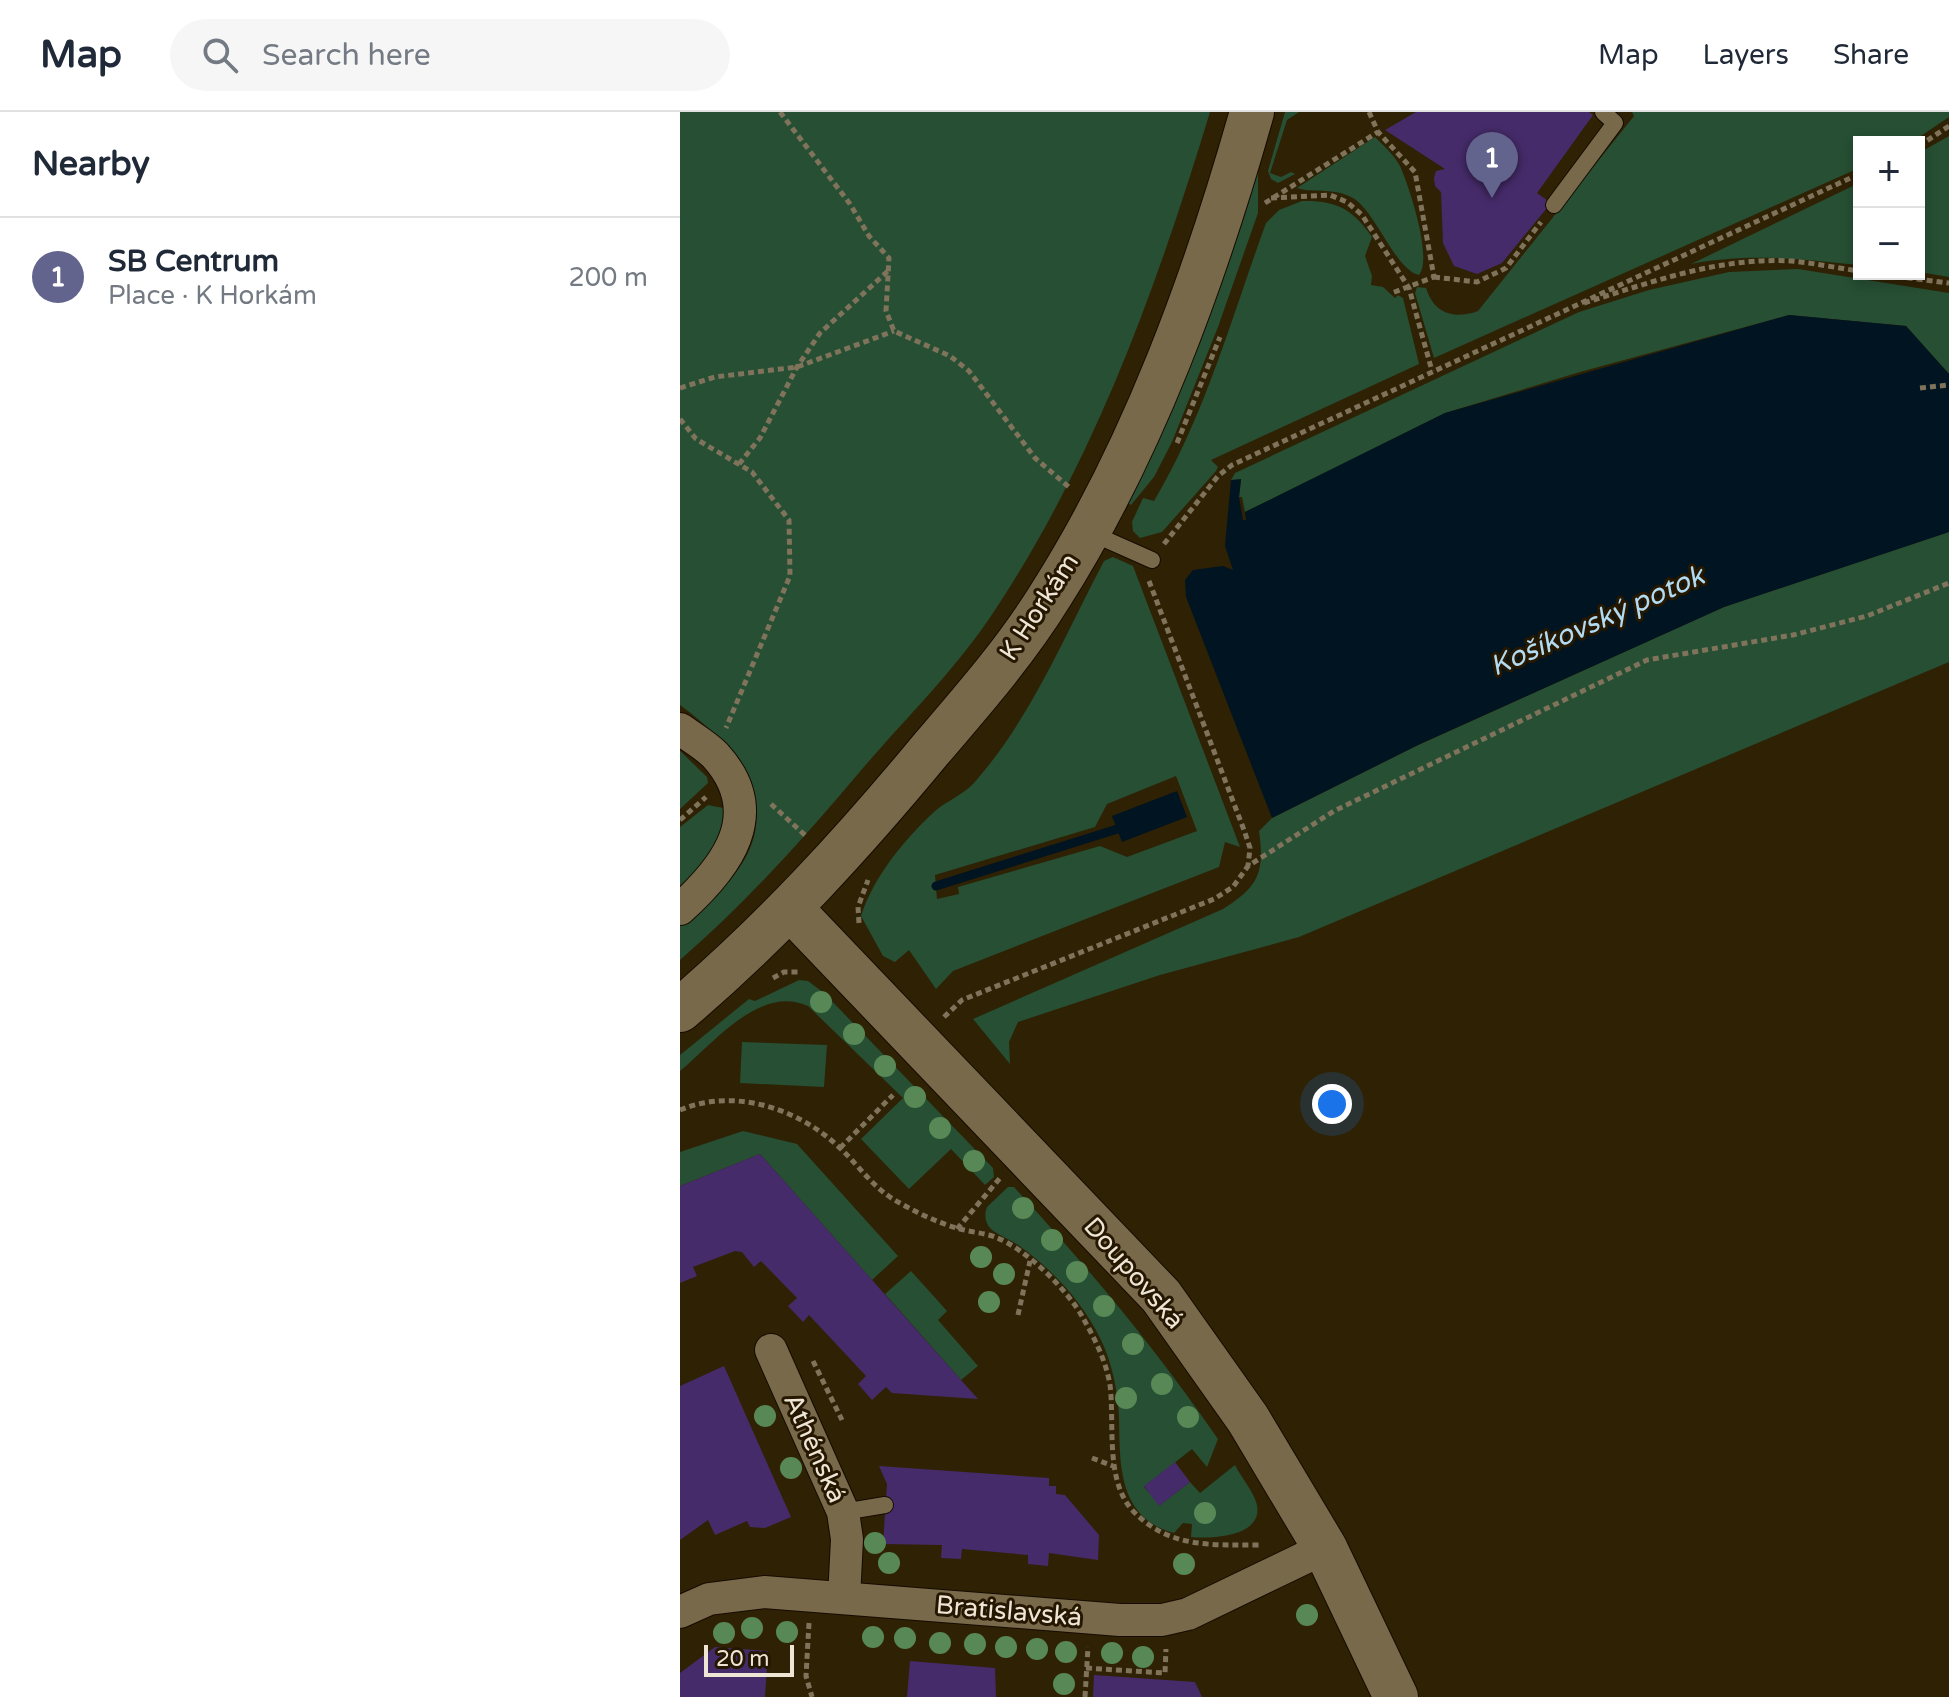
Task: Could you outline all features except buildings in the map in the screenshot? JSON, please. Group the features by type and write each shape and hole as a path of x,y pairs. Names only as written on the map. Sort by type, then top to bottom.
{"main road":[{"name":"K Horkám","path":"680,1010 736,962 790,908 996,672 1052,594 1081,511 1122,466 1165,365 1192,294 1252,112"},
{"name":"Doupovská","path":"790,908 1161,1296 1248,1419 1325,1548 1396,1697"}],"street":[{"path":"680,729 714,754 739,801 741,820 737,842 700,891 680,909"},
{"name":"Athénská","path":"771,1350 843,1512 847,1539 844,1598"},
{"name":"Bratislavská","path":"680,1612 709,1599 746,1593 1120,1620 1162,1620 1188,1614 1325,1548"}],"lane":[{"path":"1554,205 1615,123 1603,112"},
{"path":"1081,511 1152,560"},
{"path":"843,1512 885,1505"}],"path":[{"path":"780,112 850,204 869,236 889,258 886,311 894,331 950,356 969,371 1035,458 1081,511"},
{"path":"1369,112 1378,132 1415,172 1434,277"},
{"path":"1925,142 1949,126"},
{"path":"1267,199 1378,132"},
{"path":"1248,866 1250,848 1244,830 1152,592 1148,572 1152,560 1218,476 1232,465 1853,177"},
{"path":"1262,213 1267,199 1266,184"},
{"path":"1267,199 1313,194 1347,202 1373,228 1409,288 1432,371"},
{"path":"1392,293 1434,277 1477,282 1506,268 1554,205"},
{"path":"1564,309 1697,269 1737,263 1791,261 1853,270"},
{"path":"739,464 760,438 797,367 820,333 844,307 890,269"},
{"path":"1925,280 1949,283"},
{"path":"680,388 715,377 797,367 894,331"},
{"path":"1171,454 1222,331"},
{"path":"1920,388 1949,385"},
{"path":"680,419 696,439 752,472 789,520 790,576 714,754"},
{"path":"944,1017 962,1000 1214,899 1233,887 1248,866 1346,805 1647,660 1793,635 1867,616 1949,583"},
{"path":"739,801 760,799 772,804 810,839"},
{"path":"840,1148 893,1095"},
{"path":"680,1110 711,1102 772,1107 812,1126 840,1148 869,1180 893,1199 957,1229 998,1238 1030,1261 1054,1280 1081,1314 1098,1346 1109,1383 1113,1466 1132,1511 1159,1534 1194,1544 1268,1545"},
{"path":"957,1229 1006,1172"},
{"path":"1018,1315 1030,1261"},
{"path":"805,1349 820,1372 842,1420"},
{"path":"1092,1458 1113,1466"},
{"path":"810,1617 806,1676 812,1697"},
{"path":"1085,1697 1088,1638"},
{"path":"1086,1668 1165,1673 1166,1643"}],"green space":[{"path":"680,112 1210,112 1168,242 1120,369 1064,492 995,610 949,672 798,843 729,915 680,960 680,925 734,875 749,850 756,825 755,802 748,780 735,758 719,739 680,705"},
{"path":"1268,112 1274,112 1258,168 1258,213 1218,327 1172,442 1154,477 1131,505 1124,501"},
{"path":"1285,112 1299,112 1287,120 1270,173 1281,177 1291,172 1295,174 1278,183 1271,179 1268,171"},
{"path":"1632,112 1949,112 1949,117 1921,136 1853,136 1853,171 1434,358 1415,293 1417,287 1426,288 1439,309 1446,312 1460,315 1478,311 1634,116"},
{"path":"1949,136 1949,277 1925,273 1925,150"},
{"path":"1375,137 1398,162 1409,189 1422,238 1423,266 1419,275 1403,264 1356,200 1341,193 1297,188"},
{"path":"1853,186 1853,264 1754,258 1691,264"},
{"path":"1302,201 1325,202 1343,208 1358,219 1372,237 1365,256 1372,276 1371,285 1383,287 1395,298 1398,295 1403,298 1419,364 1211,460 1218,467 1216,471 1162,532 1140,538 1133,531 1132,522 1143,498 1154,501 1188,435 1266,223 1279,210"},
{"path":"1798,269 1949,293 1949,374 1906,326 1789,315 1580,372 1445,413 1245,512 1242,497 1239,497 1241,480 1231,480 1235,473 1579,312 1649,290 1729,272"},
{"path":"1949,532 1949,662 1299,937 1160,975 1018,1022 1009,1042 1010,1064 973,1019 1223,909 1244,893 1256,878 1261,858 1259,831 1272,818 1414,747 1724,607"},
{"path":"1113,557 1133,566 1240,847 1225,842 1219,867 953,971 936,989 909,950 895,962 883,956 861,916 882,873 901,847 934,812 974,783 1013,732 1104,561","holes":["1176,776 1197,831 1127,857 1100,846 958,887 959,894 937,899 935,875 1095,827 1107,804"]},
{"path":"680,751 707,777 708,783 680,809"},
{"path":"708,805 723,808 726,816 708,862 680,888 680,827"},
{"path":"799,980 808,981 824,993 993,1168 994,1177 985,1185 951,1149 909,1189 861,1139 903,1098 808,1006 790,1001 755,1010 723,1032 680,1071 680,1055 749,999 755,1001"},
{"path":"742,1042 827,1045 824,1087 740,1083"},
{"path":"743,1131 797,1144 898,1256 872,1280 760,1154 680,1186 680,1152"},
{"path":"1008,1187 1014,1187 1095,1278 1218,1439 1207,1467 1192,1449 1144,1487 1160,1505 1190,1482 1200,1493 1235,1465 1257,1505 1257,1516 1244,1530 1222,1536 1191,1537 1192,1524 1183,1523 1174,1533 1155,1526 1132,1502 1122,1470 1116,1388 1101,1340 1076,1299 1055,1276 1018,1245 997,1234 986,1222 987,1207"},
{"path":"911,1271 947,1311 938,1320 978,1366 961,1380 885,1294"}],"water":[{"path":"1789,315 1906,326 1949,374 1949,532 1724,607 1420,744 1272,818 1186,597 1185,580 1193,570 1223,566 1233,570 1225,546 1231,480 1241,479 1239,497 1243,520 1246,520 1245,512 1445,413"},
{"path":"1177,791 1187,817 1122,842 1112,816"}],"waterway":[{"name":"Košíkovský potok","path":"936,886 1127,826"}],"place":[{"name":"SB Centrum","path":"1492,198"}]}
